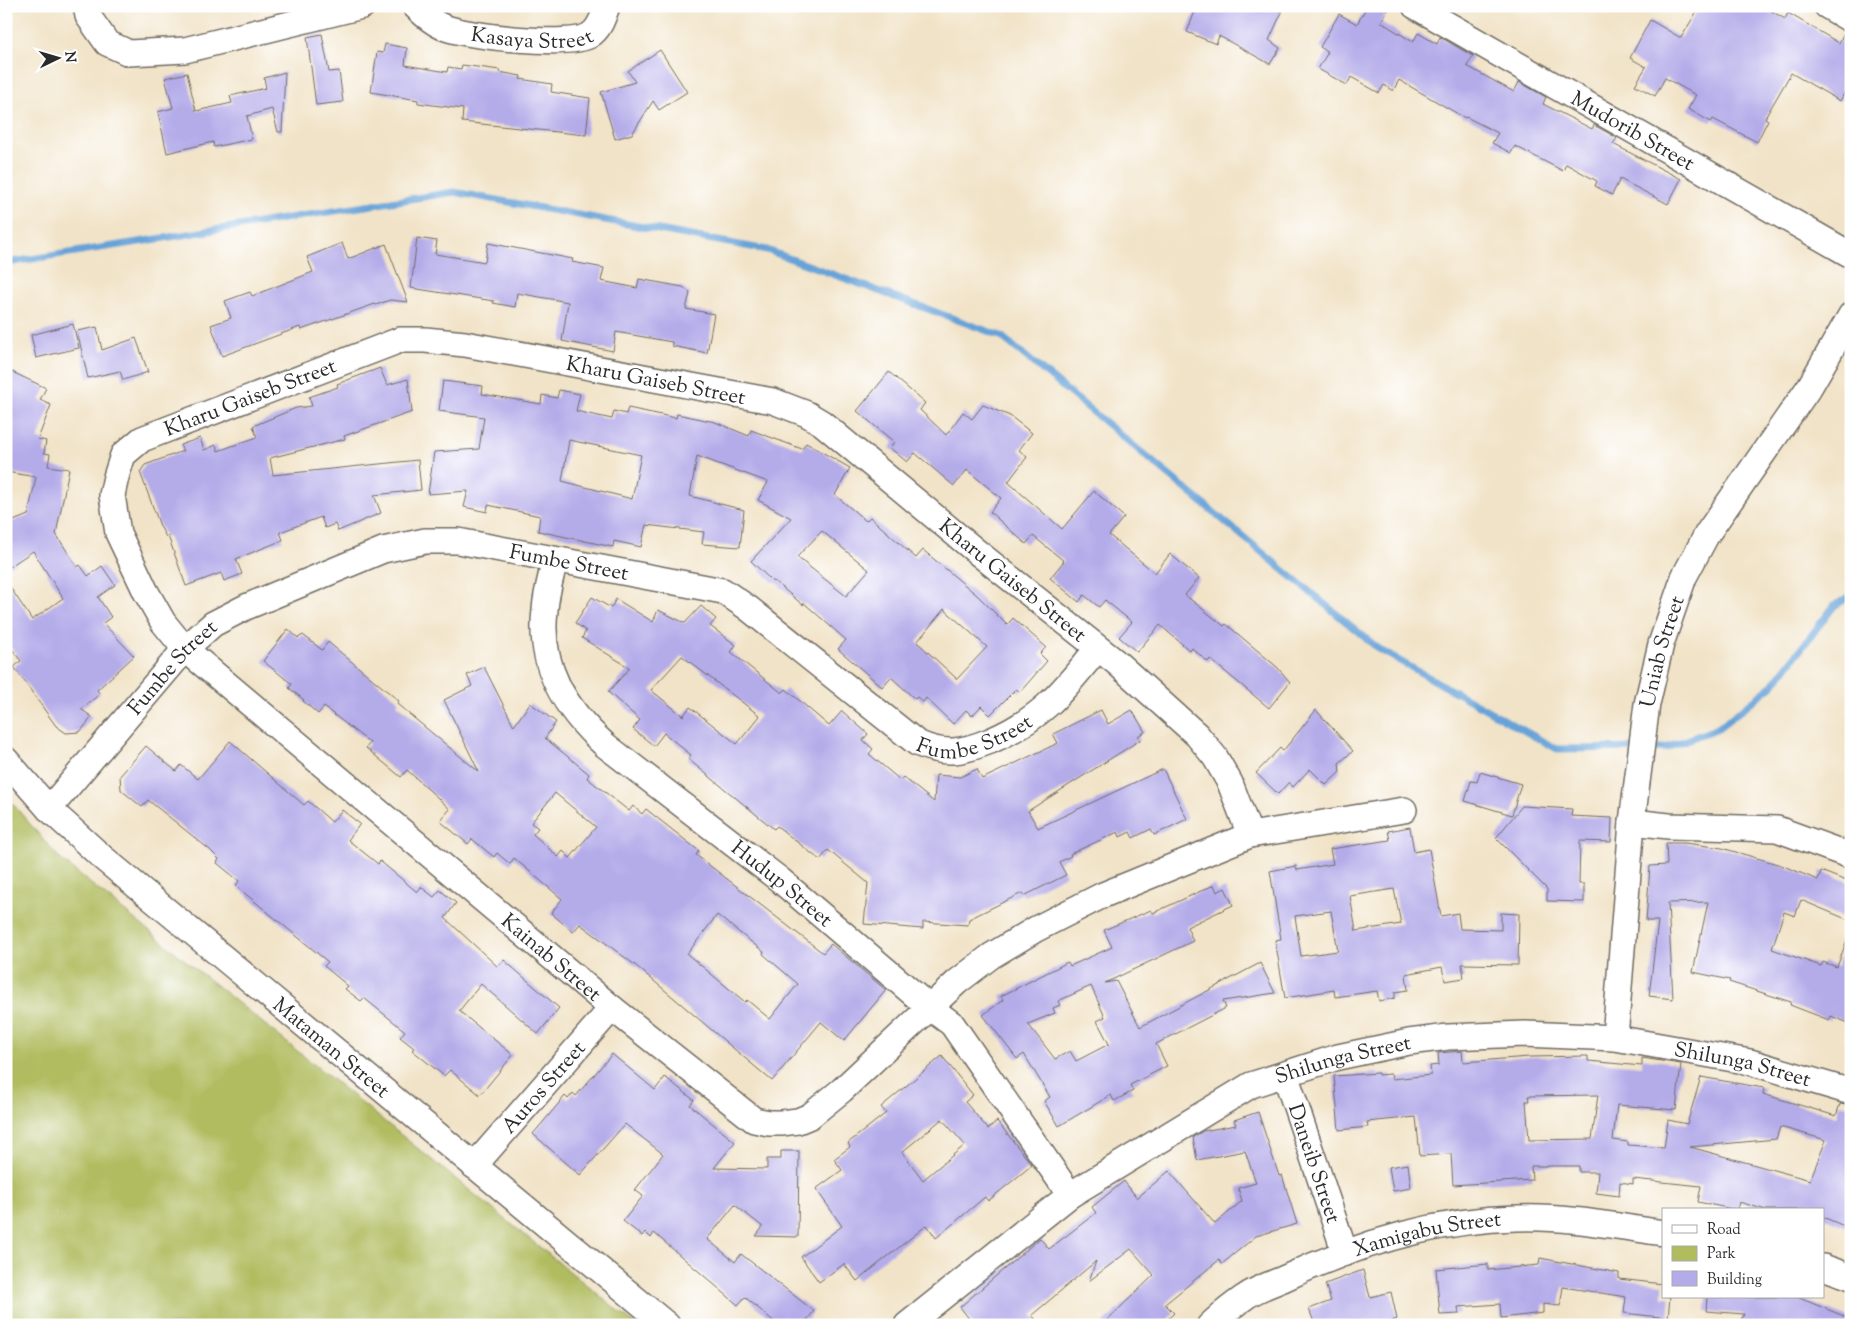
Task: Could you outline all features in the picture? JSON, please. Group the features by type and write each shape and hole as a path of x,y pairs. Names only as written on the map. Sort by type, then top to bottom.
{"street":[{"path":"86,6 88,16 107,43 129,53 185,50 362,6"},
{"name":"Kasaya Street","path":"415,6 437,23 461,32 513,39 571,41 590,36 600,24 607,6"},
{"name":"Mudorib Street","path":"1415,6 1851,255"},
{"path":"1827,6 1851,20"},
{"name":"Uniab Street","path":"1615,1038 1632,822 1647,704 1661,644 1684,577 1707,534 1810,386 1851,315"},
{"name":"Kharu Gaiseb Street","path":"185,649 159,615 118,533 112,495 123,455 142,439 400,340 425,340 465,344 773,401 807,414 858,451 1097,649 1117,663 1197,734 1215,757 1230,783 1242,808 1250,835"},
{"name":"Fumbe Street","path":"49,809 185,649 213,624 246,607 383,550 408,544 442,540 458,541 722,592 748,608 917,743 938,752 953,752 972,748 1020,727 1051,703 1097,649"},
{"name":"Hudup Street","path":"555,560 545,608 546,650 559,689 568,707 582,724 605,745 780,880 961,1034 1070,1195"},
{"name":"Kainab Street","path":"185,649 612,1008 744,1113 754,1120 769,1124 798,1121 810,1116 842,1090 957,982 991,956 1036,929 1103,895 1250,835 1404,810"},
{"name":"Mataman Street","path":"6,760 49,809 103,858 667,1325"},
{"path":"1632,822 1669,826 1777,829 1851,856"},
{"name":"Auros Street","path":"474,1166 612,1008"},
{"name":"Shilunga Street","path":"907,1325 1070,1195 1251,1085 1338,1057 1438,1038 1524,1034 1615,1038 1750,1062 1851,1092"},
{"name":"Daneib Street","path":"1285,1074 1344,1253"},
{"name":"Xamigabu Street","path":"1210,1325 1247,1296 1344,1253 1422,1230 1493,1219 1546,1219 1662,1233"},
{"path":"1824,1267 1851,1277"}],"green space":[{"path":"6,796 60,859 636,1325 6,1325"}],"building":[{"path":"1197,6 1270,6 1282,12 1269,40 1280,48 1270,64 1219,36 1216,44 1187,32"},
{"path":"1367,6 1390,6 1381,22 1413,42 1418,33 1437,44 1440,37 1473,56 1467,66 1514,92 1519,82 1546,97 1543,104 1592,129 1594,125 1617,138 1613,144 1681,179 1668,204 1620,179 1612,195 1595,186 1597,181 1566,164 1563,171 1515,146 1511,153 1492,143 1498,133 1465,118 1399,80 1393,91 1384,85 1379,93 1351,77 1347,85 1318,69 1328,52 1320,47 1339,14 1357,24"},
{"path":"1700,6 1763,6 1785,19 1788,13 1839,43 1844,33 1851,34 1851,81 1840,101 1791,73 1765,118 1768,120 1757,142 1713,119 1711,122 1688,109 1696,95 1665,78 1655,96 1635,85 1646,67 1630,58 1650,20 1681,38"},
{"path":"322,34 329,72 339,71 343,102 316,105 307,37"},
{"path":"385,44 407,48 405,65 447,72 448,67 461,69 462,65 500,70 499,72 521,76 520,79 552,84 551,92 590,98 586,135 462,122 463,109 418,103 418,100 371,92 377,52 383,53"},
{"path":"660,50 687,92 659,110 653,101 632,134 615,139 601,92 635,82 628,71"},
{"path":"285,72 282,132 278,132 272,109 247,116 252,139 214,147 213,142 167,153 158,112 173,108 165,78 187,73 196,111 232,103 230,96 266,88 264,78"},
{"path":"417,238 437,241 435,254 485,262 488,243 573,259 572,262 604,268 601,281 637,288 639,279 683,287 690,293 686,309 714,314 707,353 672,346 672,342 616,332 613,351 562,341 568,302 517,293 515,307 493,303 494,301 411,288"},
{"path":"342,243 348,259 386,244 408,302 390,300 375,304 301,330 300,327 222,356 211,325 231,318 225,301 250,292 252,296 313,272 307,257"},
{"path":"73,324 79,348 36,358 31,335"},
{"path":"97,327 102,350 136,338 148,372 123,380 120,371 88,378 77,331"},
{"path":"380,368 387,385 408,379 412,412 344,436 345,439 270,458 273,475 418,460 421,490 374,495 381,513 338,531 335,524 325,528 321,517 280,532 283,540 236,559 242,574 224,581 221,573 186,586 168,536 166,537 160,526 140,472 145,465 183,451 180,445 200,438 204,450 216,445 218,451 257,437 253,426 296,408 312,406 309,397 338,387 337,384"},
{"path":"6,369 46,388 40,400 51,405 38,439 46,441 44,453 50,454 48,466 69,469 56,534 77,567 80,565 88,576 102,566 115,585 98,597 111,617 103,623 134,656 97,690 100,694 81,709 92,717 80,732 66,733 56,726 14,667 21,661 6,641 6,581 32,620 63,598 33,551 6,569 6,524 28,515 36,477 6,472"},
{"path":"889,372 925,403 920,410 946,435 963,412 972,419 983,405 1010,416 1032,433 1019,450 1027,457 1008,482 1062,529 1094,491 1124,517 1109,535 1155,573 1170,554 1199,578 1185,595 1224,626 1226,624 1277,667 1290,682 1269,708 1210,659 1208,662 1192,648 1190,651 1160,625 1137,652 1119,637 1132,622 1105,600 1099,607 1084,595 1079,602 1050,578 1064,561 1033,536 1026,544 990,512 1001,498 967,470 954,486 915,453 907,462 890,448 894,442 857,411"},
{"path":"443,381 483,386 482,394 541,404 542,395 557,398 559,390 580,394 576,411 612,419 614,411 626,414 628,408 676,418 677,414 715,422 749,436 751,430 802,449 806,443 850,468 835,495 866,521 870,517 916,558 923,550 978,596 1007,625 1013,618 1046,647 1040,654 1047,661 1020,692 1016,689 990,715 981,706 972,716 966,710 953,724 926,698 923,702 917,697 915,699 891,677 882,687 838,649 846,640 804,603 803,605 773,582 751,561 791,518 758,500 768,482 697,456 690,496 744,510 740,547 702,544 704,532 646,525 641,547 614,541 613,547 538,531 540,516 488,505 487,512 464,507 468,491 428,494 434,452 479,449 484,417 439,411","holes":["569,440 641,455 632,499 562,481","822,531 869,570 846,596 797,557","944,609 987,647 957,679 917,642"]},
{"path":"592,597 611,608 616,599 653,622 658,610 685,623 701,606 716,619 710,626 736,645 731,652 782,693 786,689 829,726 842,711 868,734 863,740 873,749 869,754 900,780 903,777 934,802 936,775 960,777 977,769 982,779 1058,743 1053,734 1101,710 1108,724 1132,710 1145,732 1138,736 1140,740 1028,811 1038,828 1163,769 1187,819 1154,835 1151,829 1133,838 1130,832 1120,837 1118,832 1070,854 1071,856 1059,862 1066,875 1024,896 1022,893 969,919 968,925 923,922 923,929 864,924 868,883 828,850 820,860 777,826 774,829 688,759 691,755 664,733 654,746 633,729 640,720 608,692 630,668 582,638 586,631 575,623","holes":["682,656 760,716 737,744 690,707 683,716 651,690"]},
{"path":"288,629 298,638 303,635 322,650 328,642 399,701 397,704 479,772 444,700 472,686 467,675 484,667 514,726 530,703 556,722 545,738 589,774 587,778 629,811 633,806 642,814 646,809 699,851 696,855 823,953 831,944 886,990 844,1041 821,1022 772,1081 635,965 580,924 573,932 551,913 562,899 514,858 510,864 497,853 494,857 472,839 468,844 440,821 450,809 407,770 401,777 366,748 370,743 324,707 318,714 289,688 292,684 263,661","holes":["555,793 596,827 570,858 563,851 558,857 533,834 538,828 531,823","717,915 764,952 763,954 798,984 770,1019 747,1000 745,1002 687,954"]},
{"path":"1316,710 1353,751 1339,763 1340,772 1326,785 1310,769 1293,787 1289,782 1278,794 1256,773 1280,748 1283,751"},
{"path":"230,741 304,805 308,801 332,822 342,810 360,824 348,840 378,864 380,861 417,892 421,887 434,897 440,890 456,903 445,918 498,967 504,960 559,1008 538,1034 481,984 459,1011 513,1055 480,1095 450,1070 444,1076 412,1050 414,1048 400,1037 405,1031 364,998 361,1001 345,989 348,986 324,966 328,962 236,886 239,881 217,863 219,859 210,850 148,800 142,807 121,790 120,776 146,746 176,771 181,765 198,779"},
{"path":"1480,772 1521,784 1512,815 1465,801 1471,781 1477,782"},
{"path":"1522,806 1572,809 1571,816 1612,818 1611,842 1580,841 1579,884 1584,884 1584,902 1547,901 1547,889 1496,838"},
{"path":"1410,827 1414,852 1429,849 1441,916 1458,913 1460,929 1501,930 1501,913 1519,914 1518,965 1462,964 1464,978 1445,981 1442,967 1406,974 1408,990 1395,992 1395,998 1379,1001 1377,991 1335,997 1334,990 1285,998 1275,940 1281,939 1270,871 1296,866 1297,870 1333,864 1330,849 1390,840 1388,831","holes":["1394,889 1401,924 1356,931 1350,896","1331,911 1338,951 1301,956 1295,916"]},
{"path":"1666,843 1685,843 1722,848 1781,865 1818,880 1821,871 1851,883 1851,921 1801,900 1795,916 1784,912 1772,949 1821,966 1823,962 1837,967 1849,934 1851,935 1851,1024 1831,1016 1829,1020 1790,1005 1791,1002 1729,982 1730,980 1693,972 1708,902 1668,903 1673,999 1649,996 1658,921 1646,921 1650,866 1667,865"},
{"path":"1214,885 1217,892 1225,888 1233,905 1187,927 1193,941 1105,983 1116,981 1140,1027 1260,963 1275,993 1223,1001 1226,1008 1156,1044 1167,1066 1130,1085 1133,1091 1114,1101 1111,1095 1059,1126 1044,1101 1050,1097 1024,1054 1017,1059 983,1015 1003,1000 1001,996 1068,962 1070,966 1112,947 1104,930 1151,910 1153,913","holes":["1091,986 1105,1017 1097,1021 1109,1044 1076,1061 1070,1051 1055,1059 1028,1024 1055,1013 1053,1008 1060,1005 1058,1001"]},
{"path":"1462,1051 1463,1062 1529,1057 1588,1056 1588,1061 1642,1066 1642,1058 1681,1064 1676,1110 1617,1105 1613,1140 1628,1142 1628,1145 1664,1148 1668,1120 1687,1124 1701,1077 1764,1088 1763,1094 1836,1116 1840,1104 1851,1106 1851,1229 1824,1217 1824,1208 1759,1208 1739,1202 1738,1208 1727,1208 1698,1202 1701,1186 1633,1179 1633,1184 1620,1182 1619,1196 1596,1193 1598,1172 1579,1172 1579,1166 1531,1166 1532,1180 1453,1185 1451,1154 1420,1156 1416,1117 1367,1122 1368,1127 1339,1130 1334,1076 1378,1073 1378,1075 1391,1074 1392,1079 1431,1075 1430,1066 1439,1065 1438,1053","holes":["1598,1095 1592,1139 1529,1140 1526,1101 1529,1101 1528,1096","1780,1127 1826,1140 1810,1180 1690,1147 1776,1139"]},
{"path":"612,1054 655,1090 665,1077 694,1100 690,1105 735,1142 714,1168 767,1169 767,1159 781,1159 781,1151 799,1151 798,1237 756,1236 763,1227 735,1205 707,1239 735,1262 741,1254 814,1311 803,1325 778,1325 745,1297 738,1305 654,1233 651,1238 645,1232 642,1236 623,1221 643,1196 635,1190 663,1154 625,1124 580,1175 533,1134 565,1096 568,1099 573,1093 576,1096"},
{"path":"942,1056 973,1095 965,1102 988,1129 997,1121 1032,1165 988,1201 985,1197 936,1238 927,1225 857,1281 844,1264 819,1282 801,1257 842,1226 816,1189 842,1170 834,1159 850,1147 848,1143 886,1113 881,1107","holes":["942,1119 965,1145 923,1180 902,1152"]},
{"path":"1258,1112 1279,1176 1282,1175 1297,1224 1256,1236 1222,1264 1219,1260 1165,1304 1174,1313 1162,1325 1102,1325 1154,1275 1131,1249 1089,1281 1096,1261 1032,1315 1040,1325 974,1325 960,1307 1040,1238 1049,1249 1096,1213 1092,1207 1124,1181 1137,1198 1169,1171 1215,1224 1242,1201 1238,1188 1256,1183 1245,1151 1197,1160 1193,1137 1203,1131 1236,1125 1234,1120"},
{"path":"1408,1164 1411,1188 1393,1191 1389,1167"},
{"path":"1540,1258 1619,1273 1619,1279 1662,1284 1662,1298 1670,1298 1668,1318 1624,1313 1626,1297 1563,1287 1560,1306 1543,1304 1543,1313 1501,1318 1500,1304 1458,1307 1459,1314 1440,1315 1436,1269 1488,1264 1488,1270 1539,1265"},
{"path":"1363,1270 1370,1297 1391,1292 1397,1319 1382,1325 1315,1325 1309,1309 1331,1301 1325,1284"},
{"path":"1707,1298 1799,1298 1851,1319 1851,1325 1739,1325 1744,1314 1706,1311"}],"waterway":[{"path":"6,263 454,192 767,250 1001,336 1380,650 1557,749 1666,748 1718,728 1773,685 1834,606 1851,596"}]}
